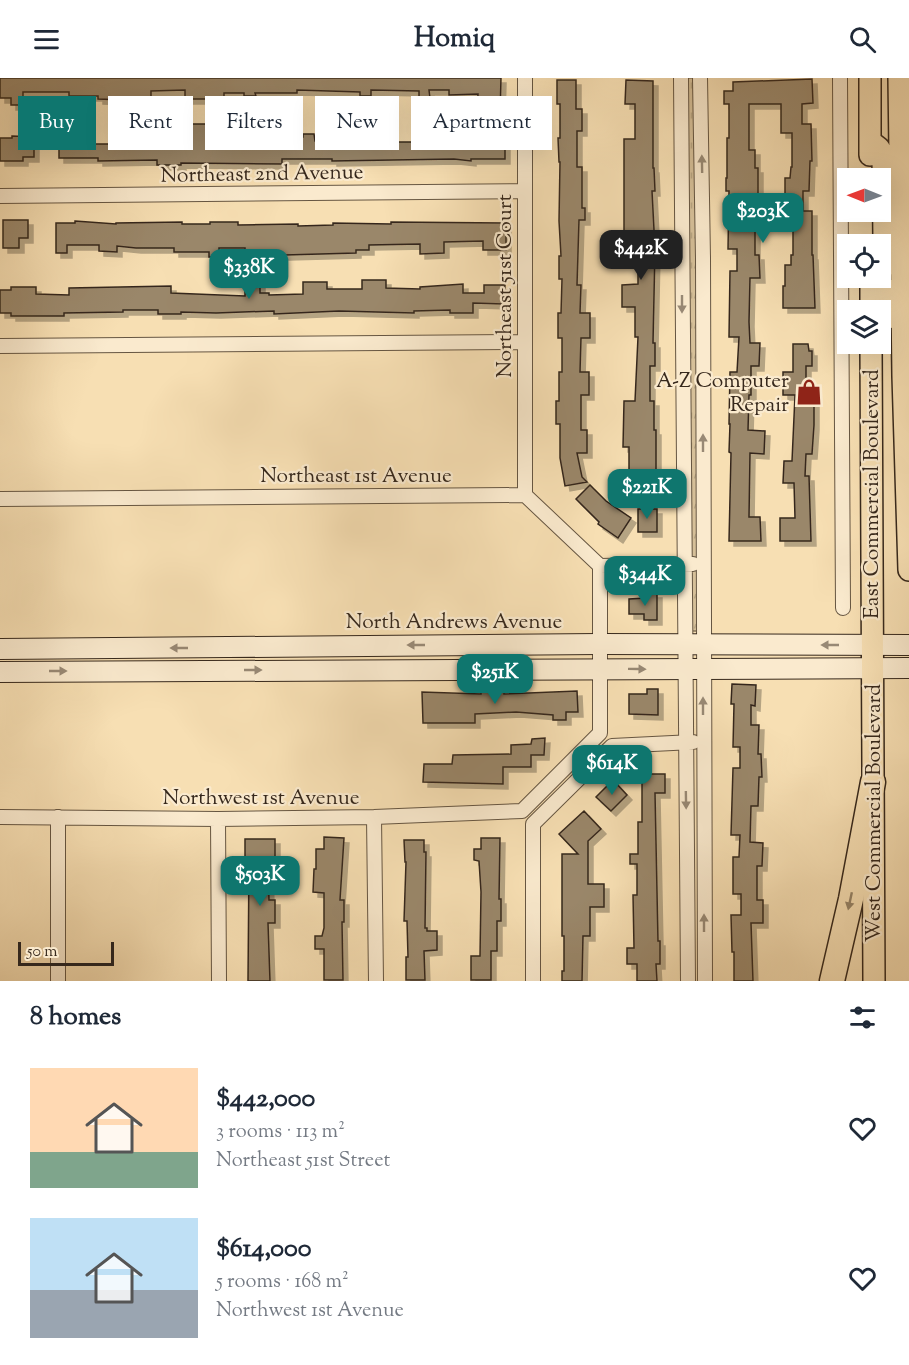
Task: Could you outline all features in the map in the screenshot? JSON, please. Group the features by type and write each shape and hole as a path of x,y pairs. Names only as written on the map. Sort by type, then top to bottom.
{"highway":[{"path":"832,981 851,899 873,782"}],"main road":[{"path":"870,78 870,168"},
{"name":"East Commercial Boulevard","path":"899,78 905,270 903,376 909,570"},
{"path":"870,141 879,148 883,156 886,248 905,270"},
{"path":"884,288 888,296 890,360 903,376"},
{"name":"East Commercial Boulevard","path":"871,354 872,645"},
{"name":"North Andrews Avenue","path":"0,649 600,644 909,645"},
{"name":"West Commercial Boulevard","path":"872,645 874,981"},
{"path":"0,672 909,668"}],"street":[{"name":"Northeast 51st Court","path":"525,78 525,495"},
{"path":"681,78 684,564 694,644"},
{"path":"688,981 686,742 702,563 703,258 700,78"},
{"path":"840,78 843,234"},
{"name":"Northeast 2nd Avenue","path":"0,196 525,191"},
{"path":"682,258 703,258"},
{"path":"843,608 844,288"},
{"path":"0,346 525,342"},
{"path":"525,495 600,566 702,563"},
{"name":"Northeast 1st Avenue","path":"0,499 525,495"},
{"path":"600,566 600,733 612,746"},
{"path":"694,669 703,742 705,981"},
{"path":"533,981 532,824 522,811 600,733"},
{"path":"532,824 612,746 703,742"},
{"name":"Northwest 1st Avenue","path":"0,817 374,818 522,811"},
{"path":"58,817 58,981"},
{"path":"374,818 376,981"},
{"path":"218,819 219,981"}],"green space":[{"path":"684,78 696,78 699,631 689,631"}],"building":[{"path":"0,78 501,78 500,96 449,95 449,90 429,90 430,96 419,96 419,91 371,90 371,96 360,96 360,92 297,90 297,93 255,93 256,96 244,96 244,93 224,93 224,96 205,96 205,99 193,99 193,96 185,96 185,90 151,91 151,96 108,96 108,99 98,99 98,96 69,96 69,92 23,92 23,96 18,96 18,105 11,105 11,98 0,98"},
{"path":"812,79 813,103 802,104 802,124 811,124 812,161 810,161 809,191 803,191 803,211 812,211 815,308 783,308 785,265 791,265 791,255 793,255 793,219 755,220 755,255 759,255 760,278 750,278 749,322 750,343 760,343 759,366 751,366 748,430 765,431 764,454 750,453 749,517 760,517 761,541 729,541 730,372 737,372 739,337 729,337 730,271 737,271 737,249 728,249 729,191 726,191 726,178 729,104 724,104 724,91 733,91 733,82","holes":["749,104 781,104 781,133 792,133 790,178 785,178 785,197 781,197 781,207 758,207 758,168 755,168 755,150 749,150"]},
{"path":"557,80 576,80 576,109 582,109 582,131 577,131 577,167 582,167 582,208 585,208 585,220 579,220 577,285 581,285 580,313 590,313 590,338 581,338 580,372 589,372 589,395 581,395 581,430 587,430 587,453 577,453 582,477 587,482 565,486 560,458 560,424 556,424 559,372 562,372 562,338 558,338 562,279 559,279 559,256 561,256 558,138 560,138 560,104 557,104"},
{"path":"626,80 653,81 655,191 652,191 655,249 653,343 655,343 655,366 650,366 650,401 654,401 656,485 629,485 629,447 623,447 624,401 635,401 638,337 635,337 635,307 622,307 622,285 638,284 638,249 624,249 624,139 635,139 635,104 625,104"},
{"path":"193,124 205,124 205,150 303,150 303,134 314,134 315,150 399,150 399,142 411,142 411,150 505,150 505,159 332,161 332,159 282,159 282,164 181,163 181,165 157,165 157,160 98,161 98,158 59,158 59,150 96,150 96,144 108,144 108,150 193,150"},
{"path":"12,136 18,136 18,150 34,150 34,157 23,157 23,161 0,161 0,138 12,138"},
{"path":"3,220 28,220 28,238 19,238 19,248 3,248"},
{"path":"75,221 116,224 238,222 238,225 298,224 298,226 333,225 333,223 391,224 391,222 506,223 506,250 483,250 483,241 444,242 444,253 420,254 420,244 369,245 369,250 356,250 356,253 284,255 245,254 245,248 219,248 219,257 209,257 209,252 174,252 174,248 117,246 117,252 99,251 99,245 67,245 67,253 56,253 56,223 75,223"},
{"path":"245,280 260,280 260,293 269,293 269,295 303,294 303,282 327,282 327,289 362,289 362,280 386,280 386,288 420,289 420,287 463,284 463,293 484,293 484,285 505,285 504,304 473,303 473,313 450,313 450,310 414,311 414,313 339,311 274,314 274,311 158,314 158,310 123,310 123,312 64,313 64,316 11,316 11,313 0,313 0,290 11,290 11,287 36,287 36,294 69,295 69,288 171,286 171,293 245,296"},
{"path":"793,344 808,344 809,351 812,351 812,366 806,366 806,388 814,388 814,425 812,454 806,454 805,476 809,476 811,541 780,541 780,518 795,518 794,483 783,483 784,461 792,461 795,395 783,395 783,372 793,372"},
{"path":"590,485 606,501 631,518 618,538 598,524 599,522 576,499"},
{"path":"638,509 657,509 657,532 638,532"},
{"path":"646,593 657,593 657,620 644,620 644,614 629,614 629,599 646,598"},
{"path":"732,684 756,685 755,706 751,705 751,725 759,725 758,754 761,754 762,777 759,777 758,806 751,806 750,842 763,843 762,866 757,866 757,900 763,900 763,923 751,923 753,981 734,981 731,915 741,915 741,894 733,894 733,857 739,857 740,835 731,835 733,768 740,768 740,747 733,747"},
{"path":"647,689 658,689 658,715 629,714 629,694 647,694"},
{"path":"504,691 504,694 577,691 578,712 566,712 566,720 553,720 553,715 516,712 475,714 475,723 423,723 422,692 481,694 481,692"},
{"path":"545,738 544,755 531,755 531,767 503,767 503,784 423,782 424,764 452,764 453,755 511,754 511,745 531,744 532,739"},
{"path":"642,774 665,774 665,793 655,793 658,941 660,941 660,964 656,964 657,981 637,981 637,964 627,964 627,948 634,948 633,895 637,895 637,864 630,864 630,854 638,854 638,822 642,822"},
{"path":"613,780 627,795 611,811 596,797"},
{"path":"584,811 601,829 588,841 588,884 604,884 604,907 590,907 590,936 583,936 582,981 562,981 564,936 562,936 562,854 578,854 559,834"},
{"path":"324,837 344,838 340,900 344,900 343,980 324,980 324,949 315,949 315,936 322,936 324,928 324,893 313,892 314,869 316,869 316,849 324,849"},
{"path":"481,838 500,838 501,921 497,921 497,951 491,951 491,980 471,980 471,956 480,956 481,892 479,861 474,860 474,849 481,849"},
{"path":"245,839 275,839 275,862 268,862 269,900 275,900 275,923 268,923 270,981 248,981 249,862 245,862"},
{"path":"404,840 424,840 424,852 426,852 425,928 427,931 437,931 437,950 424,951 425,980 406,980 406,957 408,957 407,921 404,921 406,862"}],"place":[{"name":"A-Z Computer Repair","path":"809,392"}]}
